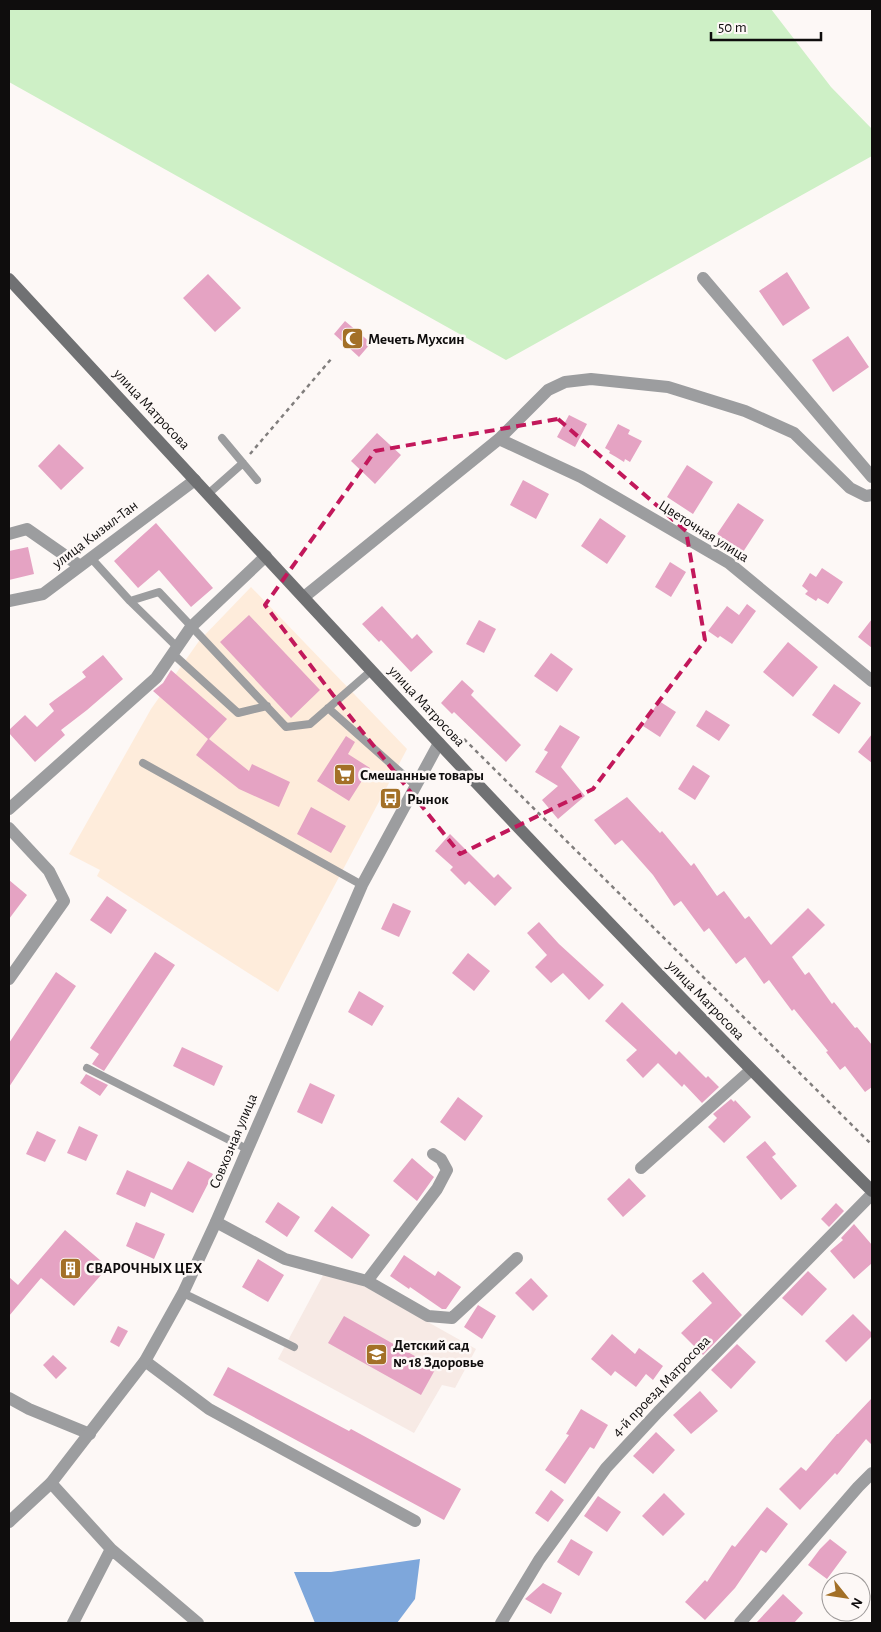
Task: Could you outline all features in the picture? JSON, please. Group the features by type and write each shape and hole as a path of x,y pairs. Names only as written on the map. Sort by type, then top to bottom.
{"main road":[{"name":"улица Матросова","path":"9,279 439,743 751,1070 872,1192"}],"street":[{"path":"702,278 872,477"},
{"path":"304,597 499,439 548,390 565,382 591,379 668,387 745,411 794,434 850,488 866,496 872,495"},
{"name":"Цветочная улица","path":"499,439 581,476 729,563 872,681"},
{"name":"улица Кызыл-Тан","path":"9,600 43,594 195,480"},
{"path":"9,534 26,529 80,566"},
{"path":"9,810 156,678 191,627 266,556"},
{"name":"Совхозная улица","path":"9,1522 51,1483 90,1434 145,1361 183,1293 216,1222 362,885 439,743"},
{"path":"9,828 50,871 64,901 9,979"},
{"path":"641,1168 751,1070"},
{"path":"367,1281 437,1189 447,1170 442,1159 433,1154"},
{"name":"4-й проезд Матросова","path":"501,1623 539,1560 606,1468 872,1192"},
{"path":"216,1222 285,1259 367,1281 428,1316 452,1318 517,1258"},
{"path":"145,1361 209,1409 415,1521"},
{"path":"9,1398 29,1409 90,1434"},
{"path":"740,1623 872,1473"},
{"path":"51,1483 111,1549 198,1623"},
{"path":"73,1623 111,1549"}],"lane":[{"path":"222,438 257,480"},
{"path":"208,494 243,462"},
{"path":"91,558 175,650 238,713 267,706"},
{"path":"130,601 159,592 286,727 310,724 372,670"},
{"path":"328,708 416,786"},
{"path":"143,763 362,885"},
{"path":"87,1068 247,1149"},
{"path":"183,1293 294,1347"}],"path":[{"path":"243,462 332,358"},
{"path":"464,739 872,1145"}],"highlighted area":[{"path":"558,419 686,531 705,640 593,789 460,854 333,695 265,605 375,451"}],"shaded area":[{"path":"251,587 407,749 278,992 97,876 100,870 69,854 151,709 199,641"},
{"name":"Детский сад № 18 Здоровье","path":"328,1266 476,1349 455,1388 442,1385 414,1433 278,1359"}],"green space":[{"path":"9,9 771,9 831,87 872,129 872,156 506,360 9,82"}],"water":[{"path":"420,1559 415,1599 397,1623 315,1623 294,1572 331,1572"}],"building":[{"path":"787,272 810,308 783,326 759,291"},
{"path":"208,274 241,308 215,332 183,298"},
{"name":"Мечеть Мухсин","path":"345,321 371,343 359,357 334,334"},
{"path":"848,336 869,367 833,392 812,360"},
{"path":"569,415 587,424 575,447 557,437"},
{"path":"618,424 630,430 628,434 642,441 630,462 625,459 624,462 609,453 610,451 605,448"},
{"path":"377,433 401,455 375,484 351,461"},
{"path":"59,444 84,468 61,490 38,466"},
{"path":"687,465 713,482 693,514 667,497"},
{"path":"523,480 549,494 536,519 510,505"},
{"path":"738,503 764,520 743,552 717,534"},
{"path":"600,518 626,536 607,564 581,546"},
{"path":"156,523 213,588 191,607 159,570 138,588 114,561"},
{"path":"28,547 34,574 9,580 9,551"},
{"path":"670,562 686,572 671,597 655,587"},
{"path":"822,568 843,582 828,604 818,598 816,601 805,594 808,591 802,586 810,573 816,577"},
{"path":"747,604 756,611 732,644 708,631 727,606 739,615"},
{"path":"382,606 412,639 417,634 433,652 411,672 381,640 379,642 362,624"},
{"path":"249,615 320,690 291,718 220,642"},
{"path":"872,619 872,648 858,637"},
{"path":"479,620 496,629 484,653 466,644"},
{"path":"788,642 818,667 793,697 763,672"},
{"path":"551,653 573,669 557,692 534,676"},
{"path":"103,655 123,679 61,730 65,735 35,762 9,733 9,730 25,715 37,727 54,711 49,704 86,677 82,672"},
{"path":"171,670 227,719 209,739 249,771 252,764 290,782 279,807 239,789 196,755 208,739 153,691 163,683"},
{"path":"462,680 474,691 471,695 521,745 506,762 454,712 452,714 441,703"},
{"path":"834,684 861,703 839,734 812,715"},
{"path":"659,701 676,712 660,737 643,726"},
{"path":"706,710 730,725 719,741 696,726"},
{"path":"560,725 580,737 561,767 585,796 558,819 542,800 558,786 535,772 548,752 544,750"},
{"path":"872,734 872,763 858,752"},
{"name":"Смешанные товары","path":"346,736 355,742 348,754 370,768 349,801 317,781"},
{"path":"693,765 710,776 695,800 678,789"},
{"path":"627,797 660,833 662,831 691,866 694,863 717,896 724,891 745,919 749,916 771,945 808,908 825,925 792,957 805,975 809,972 832,1004 834,1002 872,1045 872,1087 865,1092 845,1066 840,1070 826,1052 828,1051 794,1009 792,1011 769,980 764,984 745,957 736,964 709,928 704,932 681,901 674,906 653,875 622,840 615,845 594,820"},
{"path":"311,807 346,826 331,853 297,834"},
{"path":"450,834 494,878 498,874 512,888 495,906 469,881 465,885 450,870 453,867 435,851"},
{"path":"9,880 27,895 9,919"},
{"path":"107,896 127,910 111,934 90,920"},
{"path":"393,903 411,911 399,937 381,929"},
{"path":"539,922 559,944 604,985 589,1000 563,973 551,983 535,967 547,955 527,933"},
{"path":"155,952 175,965 104,1071 92,1064 99,1054 90,1048"},
{"path":"468,953 490,971 474,991 452,973"},
{"path":"56,972 76,986 9,1087 9,1043"},
{"path":"359,991 384,1006 372,1026 348,1012"},
{"path":"622,1002 676,1055 679,1051 706,1078 708,1076 719,1087 702,1103 684,1084 682,1087 658,1063 643,1078 626,1060 637,1050 605,1021"},
{"path":"182,1047 223,1066 214,1086 173,1066"},
{"path":"86,1074 108,1085 100,1096 80,1083"},
{"path":"310,1083 335,1095 322,1124 297,1112"},
{"path":"458,1097 483,1116 465,1141 440,1122"},
{"path":"731,1099 734,1102 735,1100 751,1117 724,1143 708,1127 717,1118 713,1114"},
{"path":"79,1126 98,1135 86,1161 67,1153"},
{"path":"37,1131 56,1140 45,1162 26,1154"},
{"path":"765,1141 776,1154 772,1157 797,1186 781,1200 746,1157"},
{"path":"412,1158 434,1177 417,1201 393,1181"},
{"path":"188,1161 213,1174 193,1213 151,1192 145,1207 116,1194 127,1170 172,1190"},
{"path":"629,1178 646,1196 623,1217 607,1199"},
{"path":"278,1202 300,1217 287,1237 265,1222"},
{"path":"836,1203 844,1211 829,1227 821,1219"},
{"path":"332,1206 370,1235 352,1259 314,1231"},
{"path":"136,1222 165,1234 154,1259 126,1246"},
{"path":"854,1224 872,1245 872,1263 854,1279 830,1251 843,1240 841,1238"},
{"name":"СВАРОЧНЫХ ЦЕХ","path":"65,1230 108,1267 74,1306 41,1278 9,1316 9,1277 18,1285"},
{"path":"404,1255 435,1276 438,1271 461,1287 446,1309 442,1309 390,1276"},
{"path":"258,1259 284,1275 268,1302 242,1287"},
{"path":"808,1271 827,1289 802,1316 782,1298"},
{"path":"703,1272 742,1315 703,1355 681,1333 712,1303 692,1281"},
{"path":"531,1278 548,1296 533,1311 515,1293"},
{"path":"478,1305 496,1316 482,1339 464,1327"},
{"path":"853,1314 872,1333 872,1336 846,1362 825,1341"},
{"path":"344,1316 436,1368 421,1395 328,1343"},
{"path":"118,1326 128,1331 119,1347 110,1342"},
{"path":"612,1334 635,1354 639,1348 663,1366 653,1380 646,1374 636,1387 615,1371 611,1376 591,1359"},
{"path":"737,1344 756,1362 731,1389 711,1370"},
{"path":"53,1355 67,1368 56,1379 43,1365"},
{"path":"228,1367 349,1431 351,1429 461,1489 444,1520 213,1395"},
{"path":"700,1391 718,1411 691,1434 673,1415"},
{"path":"872,1398 872,1445 866,1439 837,1475 835,1473 800,1510 779,1489 801,1467 806,1471 837,1434"},
{"path":"581,1409 608,1425 594,1449 590,1447 565,1484 545,1470 569,1435 566,1434"},
{"path":"656,1432 675,1450 653,1474 633,1456"},
{"path":"551,1490 564,1500 548,1522 535,1513"},
{"path":"664,1493 685,1514 663,1536 642,1516"},
{"path":"598,1496 621,1512 607,1532 584,1516"},
{"path":"767,1507 788,1524 766,1553 761,1550 735,1588 705,1620 685,1602 705,1580 707,1582 732,1545 735,1547"},
{"path":"571,1539 593,1552 579,1576 557,1562"},
{"path":"830,1539 847,1552 832,1572 821,1572 821,1575 808,1565"},
{"path":"543,1583 562,1593 551,1614 525,1599"},
{"path":"783,1594 803,1613 794,1623 756,1623"}],"place":[{"name":"Мечеть Мухсин","path":"352,339"},
{"name":"Смешанные товары","path":"344,775"},
{"name":"Рынок","path":"391,799"},
{"name":"СВАРОЧНЫХ ЦЕХ","path":"70,1268"},
{"name":"Детский сад № 18 Здоровье","path":"377,1354"}]}
